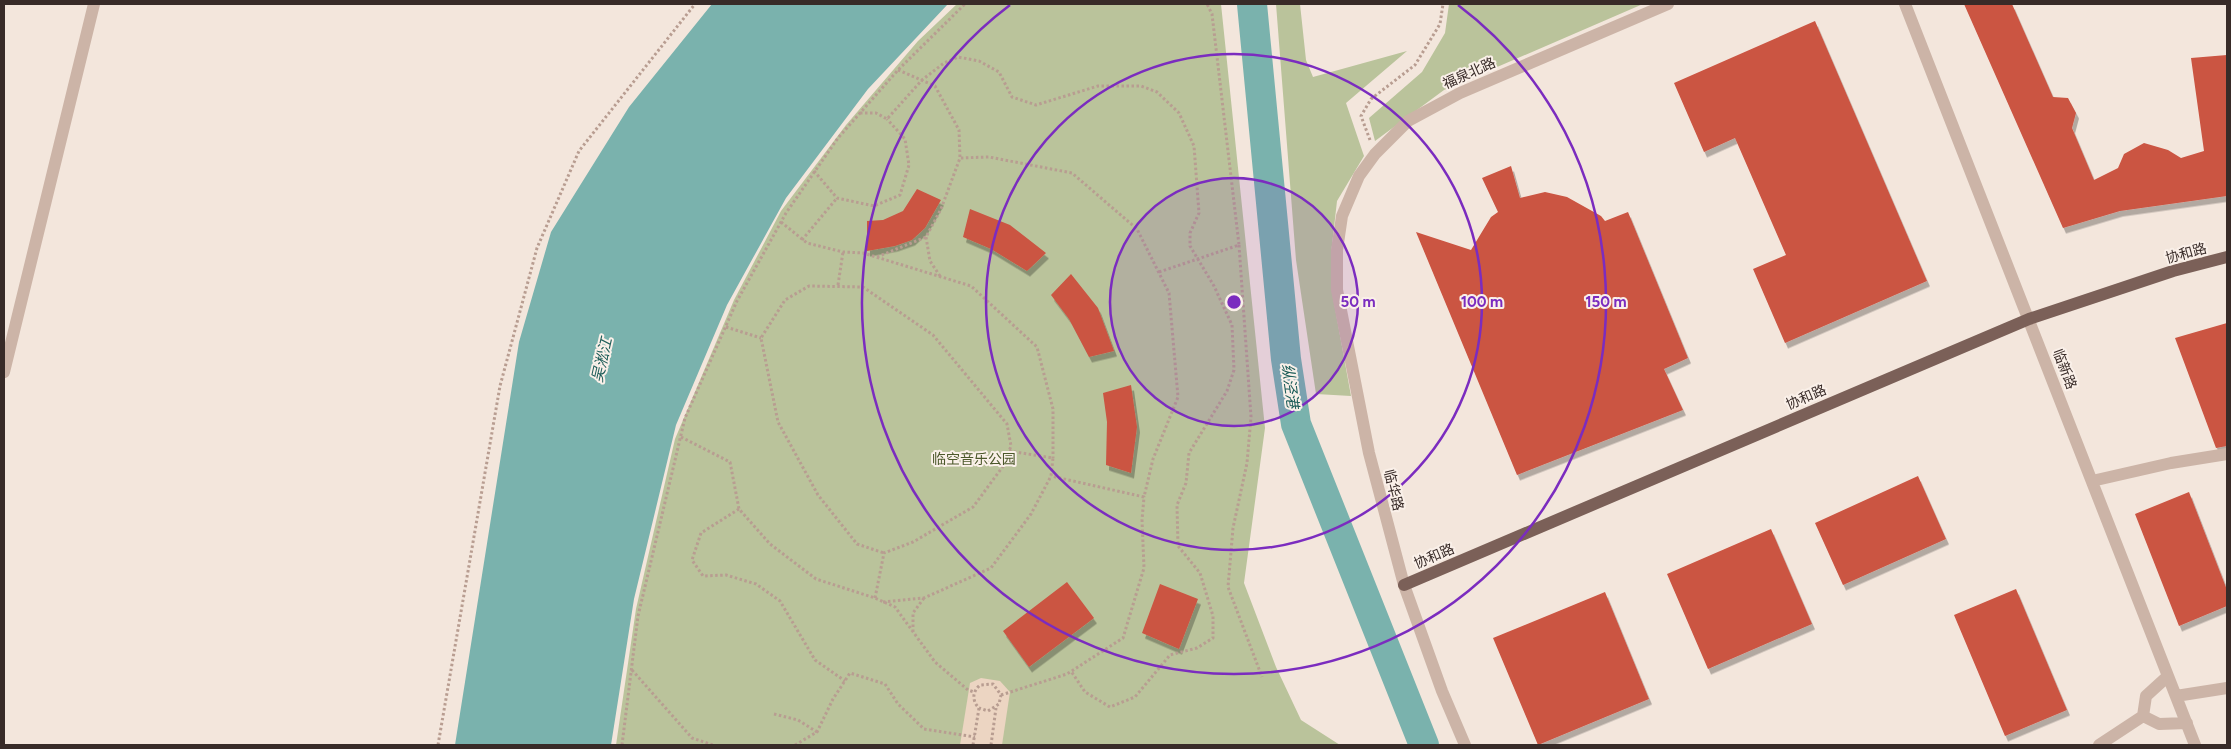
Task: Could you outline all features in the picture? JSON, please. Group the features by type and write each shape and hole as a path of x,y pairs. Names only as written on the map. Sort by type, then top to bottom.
{"main road":[{"name":"协和路","path":"1404,586 2029,318 2173,271 2227,257"}],"street":[{"path":"4,372 94,4"},
{"name":"福泉北路","path":"1339,232 1342,216 1353,188 1375,154 1408,121 1440,102 1668,4"},
{"name":"临新路","path":"1905,4 2195,745"},
{"name":"临华路","path":"1339,232 1336,270 1342,315 1369,452 1404,586 1442,691 1465,745"},
{"path":"2092,481 2171,463 2227,454"},
{"path":"2144,716 2146,696 2168,676"},
{"path":"2176,696 2227,688"},
{"path":"2144,716 2159,724 2186,723"},
{"path":"2099,745 2144,716"}],"path":[{"path":"438,745 500,386 536,248 579,151 694,4"},
{"path":"622,745 638,616 681,437 686,418 737,302 781,222 838,138 898,70 965,4"},
{"path":"1207,4 1212,14 1239,245 1251,417 1247,463 1233,528 1228,587 1262,677"},
{"path":"1375,154 1360,116 1372,99 1415,65 1440,24 1443,4"},
{"path":"887,119 922,80 944,63 958,57 979,61 999,72 1012,97 1036,105 1098,86 1141,86 1157,92 1179,113 1194,146 1199,213 1190,234 1190,246 1232,325 1234,370 1228,391 1189,453 1186,483 1177,505 1178,546 1200,573 1213,616 1213,638 1197,648 1170,655 1135,697 1110,707 1085,692 1071,671"},
{"path":"898,70 934,86 960,130 960,158 941,209 926,237 930,261 940,276"},
{"path":"814,171 837,198 874,206 900,195 909,165 905,140 887,119 876,113 860,113"},
{"path":"960,158 989,157 1072,173 1137,229 1169,292 1178,397 1153,459 1144,497 1142,520 1144,568 1123,638 1071,671 1001,695 996,707 991,745"},
{"path":"802,240 837,198"},
{"path":"781,222 807,243 843,252 863,253 971,286 1037,347 1054,409 1051,476 1031,514 991,568 924,598 883,602"},
{"path":"877,257 926,237"},
{"path":"1159,272 1239,245"},
{"path":"838,285 843,252"},
{"path":"838,285 863,287 933,335 1007,424 1011,446 1004,465 973,507 913,542 884,554 857,544 818,495 778,422 761,338 785,300 809,286 838,285"},
{"path":"726,327 761,338"},
{"path":"681,437 730,462 739,509 770,544 816,579 895,607 935,662 968,690 974,692"},
{"path":"1009,451 1053,458"},
{"path":"1051,476 1144,497"},
{"path":"739,509 701,533 692,560 703,576 726,575 756,584 780,601 815,660 845,681"},
{"path":"874,598 884,554"},
{"path":"913,633 913,613 924,598"},
{"path":"632,670 692,738 713,745"},
{"path":"794,745 817,732 850,673 885,684 898,704 924,728 975,737"},
{"path":"996,707 988,711 979,708 974,701 974,692 980,685 988,684 996,687 1001,695"},
{"path":"973,745 979,708"},
{"path":"774,714 798,720 817,732"}],"green space":[{"name":"临空音乐公园","path":"957,4 1221,4 1265,428 1244,583 1276,667 1301,720 1340,745 616,745 636,609 675,439 734,300 781,211 846,125 918,41"},
{"path":"1276,4 1300,4 1306,60 1313,77 1407,51 1346,103 1364,156 1337,201 1331,254 1333,297 1351,396 1316,394 1296,260"},
{"path":"1449,4 1643,4 1444,90 1375,141 1369,118 1422,72 1445,33"}],"shaded area":[{"path":"981,678 1000,681 1010,692 1002,745 960,745 970,683"}],"water":[{"name":"吴淞江","path":"712,4 948,4 868,89 786,198 727,305 676,425 634,599 611,745 455,745 519,342 551,232 629,107"}],"building":[{"path":"1964,4 2012,4 2053,97 2068,98 2076,113 2072,128 2094,180 2118,168 2124,154 2144,143 2168,150 2181,158 2204,151 2191,58 2227,55 2227,196 2120,211 2063,228"},
{"path":"1815,21 1927,281 1785,343 1753,269 1786,255 1735,138 1704,152 1674,83"},
{"path":"1511,166 1520,198 1545,192 1567,197 1601,216 1605,221 1628,212 1688,358 1664,369 1683,410 1517,475 1416,232 1471,250 1491,217 1498,212 1482,178"},
{"path":"917,189 941,200 925,228 912,240 895,246 867,251 867,221 883,220 903,211"},
{"path":"970,209 1010,225 1046,253 1027,271 991,249 963,237"},
{"path":"1071,274 1098,308 1114,351 1089,357 1069,319 1051,295"},
{"path":"2227,323 2227,446 2216,448 2175,338"},
{"path":"1131,385 1137,427 1131,473 1106,465 1107,422 1103,393"},
{"path":"1918,476 1946,539 1843,585 1815,523"},
{"path":"2189,492 2227,590 2227,606 2179,626 2135,514"},
{"path":"1771,529 1812,624 1708,669 1667,574"},
{"path":"1067,582 1094,618 1029,667 1003,631"},
{"path":"1160,584 1198,599 1179,649 1142,633"},
{"path":"2016,589 2067,710 2005,736 1954,615"},
{"path":"1605,592 1649,699 1538,745 1493,638"}],"waterway":[{"name":"纵泾港","path":"1252,4 1286,359 1296,424 1424,745"}]}
